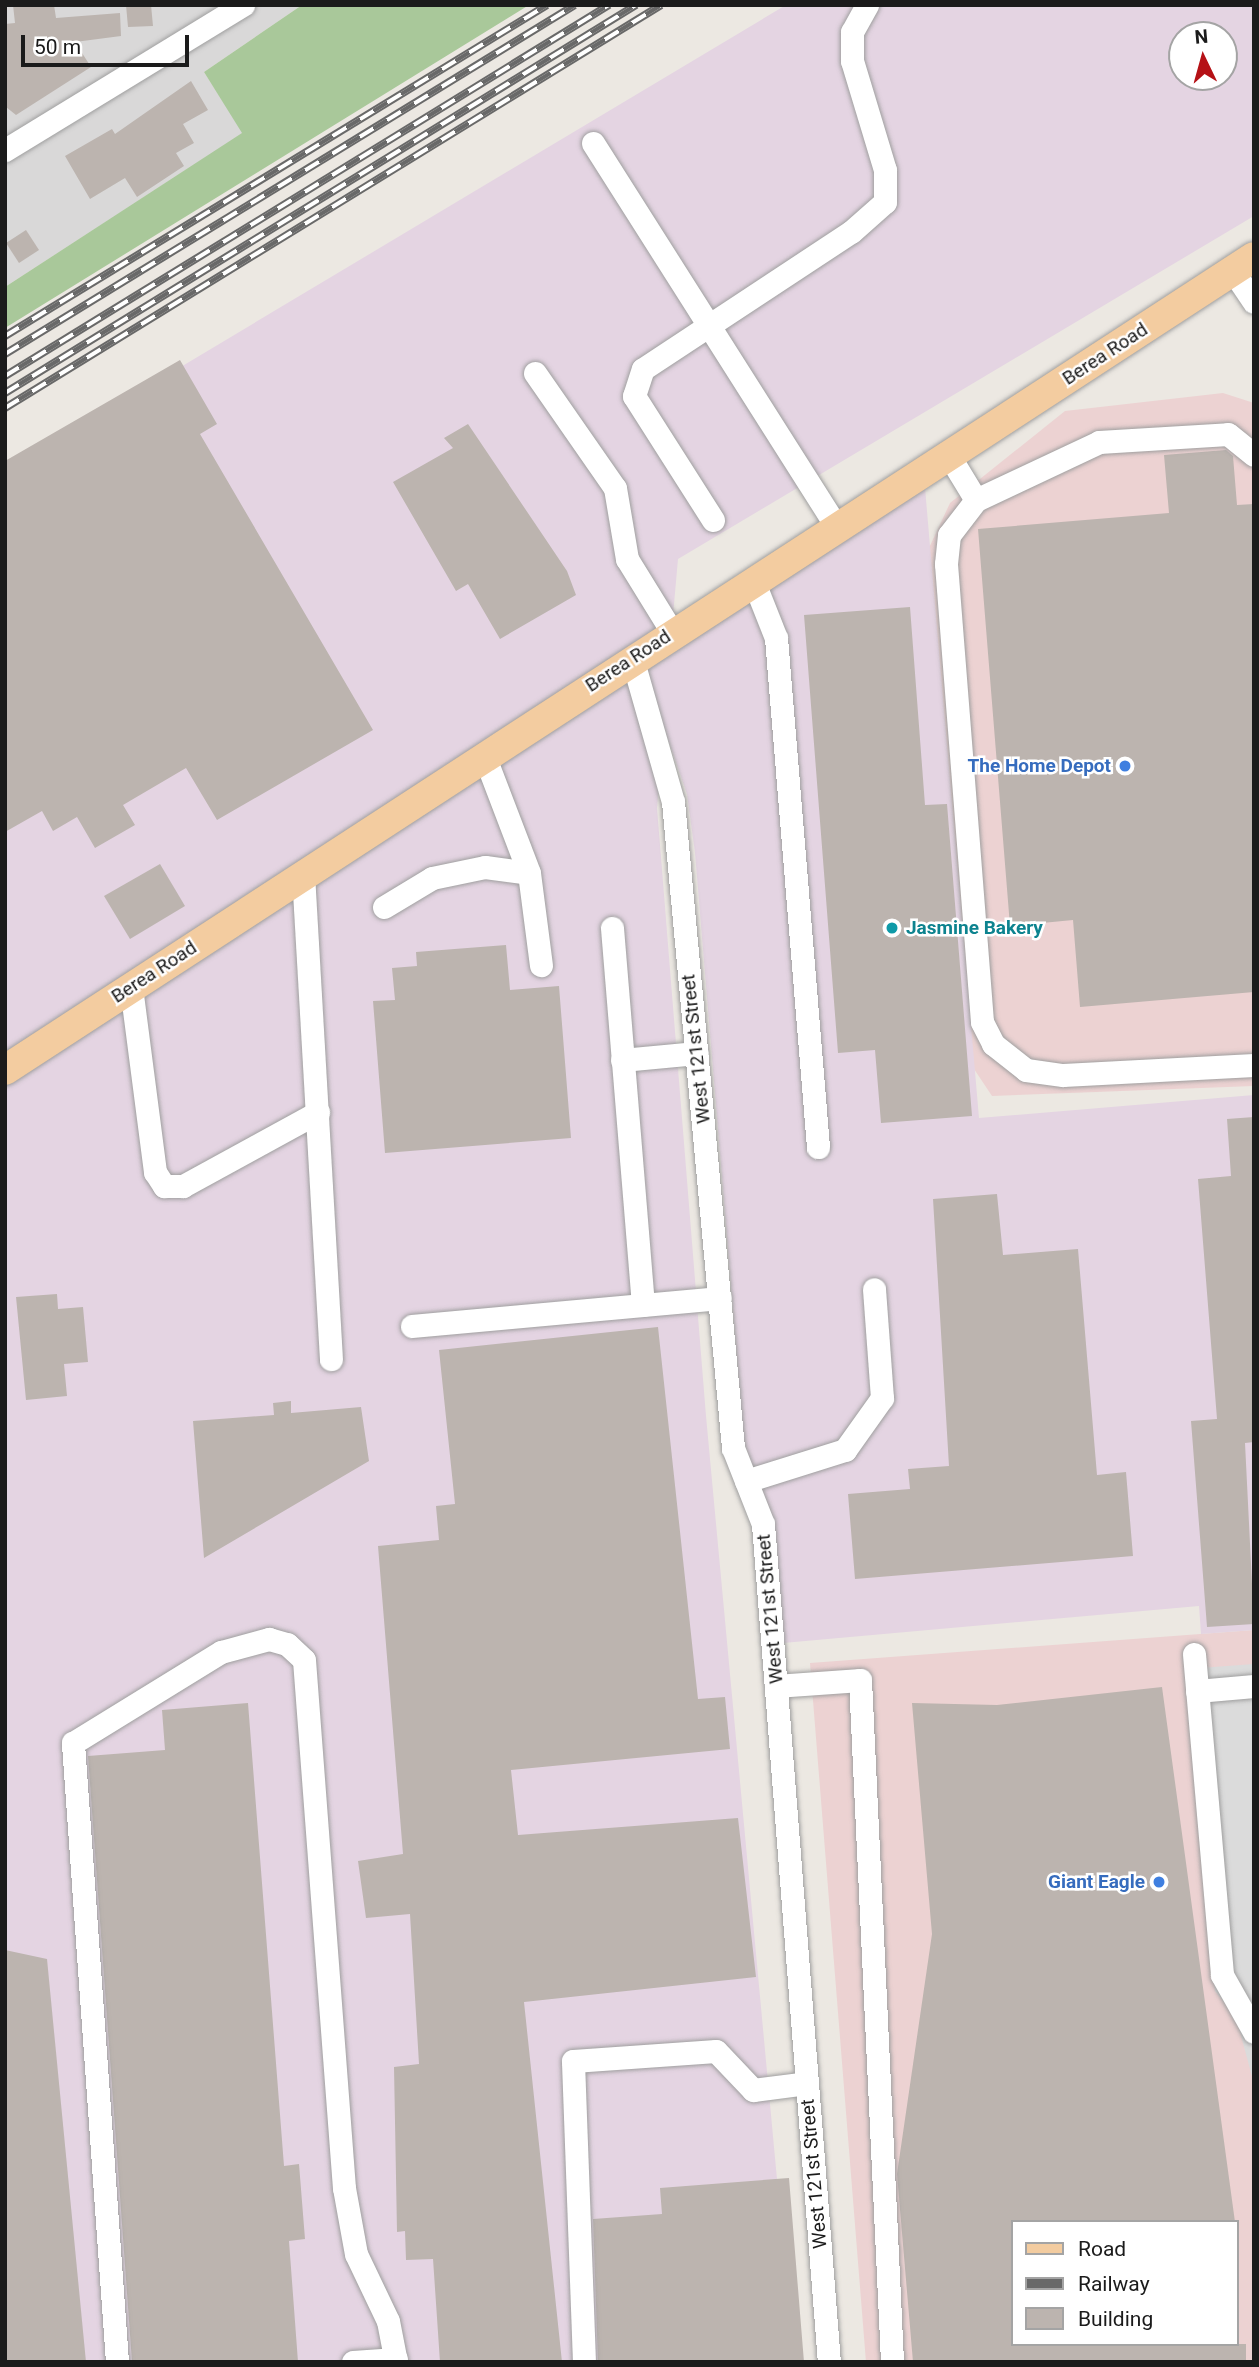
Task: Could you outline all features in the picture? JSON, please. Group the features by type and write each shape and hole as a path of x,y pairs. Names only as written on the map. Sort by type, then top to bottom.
{"main road":[{"name":"Berea Road","path":"5,1070 632,658 1243,264"}],"street":[{"path":"5,150 243,5"},
{"path":"713,520 634,396 643,369 851,232 885,202 885,170 852,61 852,32 867,5"},
{"path":"593,142 836,526"},
{"path":"1243,264 1254,302"},
{"path":"535,373 615,488 627,559 672,632"},
{"path":"1254,455 1228,435 1099,442 976,500 949,535 946,564 982,1022 993,1044 1026,1070 1063,1075 1254,1065"},
{"path":"948,454 976,500"},
{"path":"753,580 776,638 818,1147"},
{"name":"West 121st Street","path":"632,658 673,802 733,1448 763,1524 829,2362"},
{"path":"484,755 529,873 541,965"},
{"path":"384,907 432,878 485,867 529,873"},
{"path":"303,874 331,1359"},
{"path":"612,928 643,1305"},
{"path":"131,987 155,1172 164,1186 183,1186 318,1112"},
{"path":"622,1060 697,1053"},
{"path":"746,1481 845,1450 882,1398 874,1289"},
{"path":"412,1326 720,1298"},
{"path":"117,2362 73,1743 221,1651 269,1639 287,1644 304,1660 344,2188 356,2254 388,2321 396,2361 353,2362"},
{"path":"1194,1654 1222,1975 1254,2032"},
{"path":"776,1686 860,1680 892,2362"},
{"path":"1197,1691 1254,1686"},
{"path":"584,2362 573,2062 716,2051 753,2090 807,2083"}],"shaded area":[{"path":"5,5 302,5 204,72 243,133 5,287"},
{"path":"786,5 1254,5 1254,216 678,559 671,638 924,476 979,1118 1254,1095 1254,1630 1201,1634 1199,1606 783,1643 773,1524 744,1442 695,853 687,794 664,728 657,808 706,1416 794,2362 5,2362 5,472"},
{"path":"1223,393 1254,403 1254,1086 992,1096 974,1069 929,548 950,503 1065,411"},
{"path":"1254,1630 1254,2362 866,2362 810,1663"},
{"path":"1254,1664 1254,2084 1236,2017 1215,1991 1186,1669"}],"green space":[{"path":"302,5 529,5 5,328 5,287 242,133 204,72"}],"building":[{"path":"13,5 54,5 56,18 120,13 121,36 75,42 91,67 16,115 6,107 5,90 5,24 15,23"},
{"path":"126,5 151,5 153,26 128,27"},
{"path":"191,81 208,110 183,124 194,143 176,153 184,166 137,197 125,178 90,199 65,156 112,129 115,134"},
{"path":"26,230 39,250 19,263 6,243"},
{"path":"180,360 217,424 200,434 373,730 217,820 186,768 123,805 135,825 95,848 77,817 53,831 42,811 5,832 5,461"},
{"path":"468,424 567,571 576,595 500,639 468,584 456,591 393,482 453,448 444,438"},
{"name":"The Home Depot","path":"1226,450 1233,456 1237,505 1254,504 1254,992 1080,1007 1073,920 1010,926 978,529 1169,513 1164,455"},
{"name":"Jasmine Bakery","path":"910,607 925,805 947,804 972,1116 881,1123 875,1050 838,1053 804,615"},
{"path":"160,864 185,906 130,939 104,896"},
{"path":"506,945 510,990 559,986 571,1138 385,1153 373,1001 395,1000 392,968 417,966 416,952"},
{"path":"1254,1117 1254,1442 1245,1443 1254,1624 1207,1627 1191,1421 1217,1419 1198,1179 1231,1176 1227,1119"},
{"path":"997,1194 1003,1255 1078,1249 1097,1475 1126,1472 1133,1556 855,1579 848,1494 910,1489 908,1469 949,1466 933,1199"},
{"path":"57,1294 58,1309 83,1307 88,1362 64,1364 67,1396 26,1400 16,1297"},
{"path":"658,1327 698,1699 725,1697 730,1749 511,1770 518,1835 738,1818 756,1977 524,2002 562,2362 440,2362 433,2259 406,2260 405,2231 397,2232 394,2067 419,2064 410,1914 366,1918 358,1861 403,1854 378,1546 439,1540 436,1506 455,1504 439,1350"},
{"path":"291,1401 291,1413 361,1407 369,1461 204,1558 193,1421 274,1415 273,1403"},
{"path":"1162,1687 1235,2220 1010,2220 1010,2346 1246,2344 1246,2362 913,2362 897,2174 932,1934 912,1703 997,1705"},
{"path":"248,1703 284,2166 299,2164 305,2239 289,2241 298,2362 132,2362 88,1756 165,1750 162,1710"},
{"path":"5,1950 47,1959 86,2362 5,2362"},
{"path":"789,2178 804,2362 598,2362 593,2219 662,2214 660,2188"}],"railway":[{"path":"5,336 547,5"},
{"path":"5,354 575,5"},
{"path":"5,376 609,5"},
{"path":"5,393 636,5"},
{"path":"5,408 661,5"}],"place":[{"name":"The Home Depot","path":"1125,766"},
{"name":"Jasmine Bakery","path":"892,928"},
{"name":"Giant Eagle","path":"1159,1882"}]}
